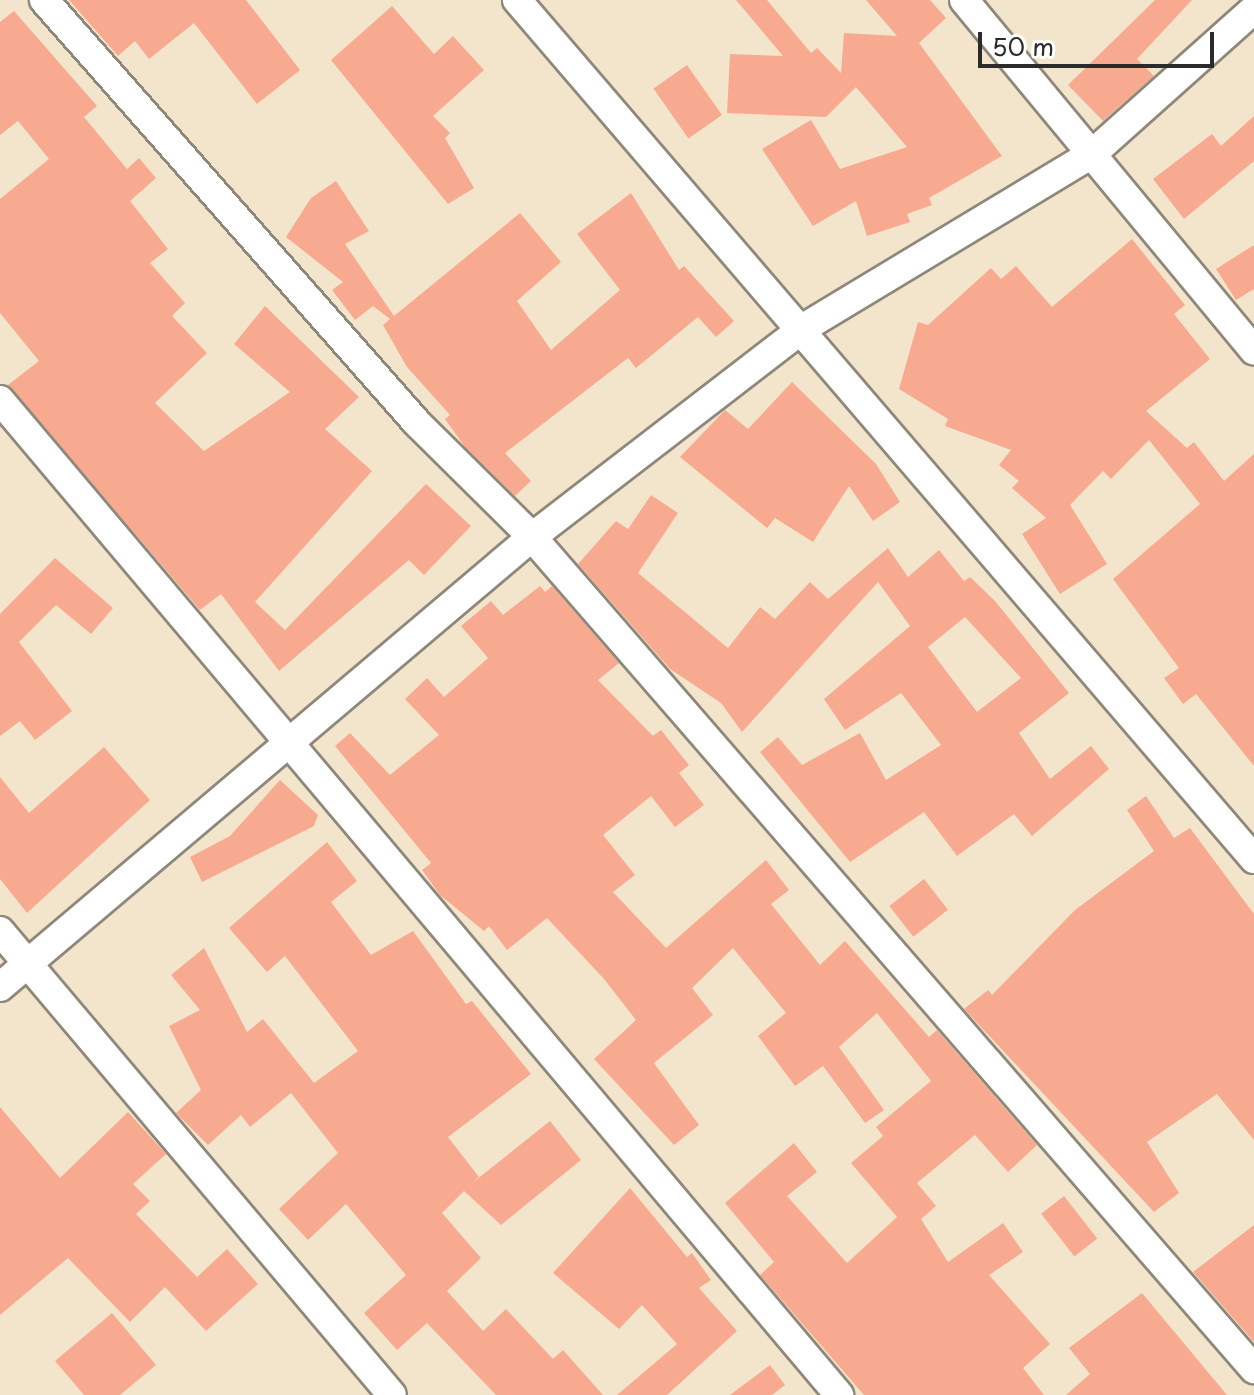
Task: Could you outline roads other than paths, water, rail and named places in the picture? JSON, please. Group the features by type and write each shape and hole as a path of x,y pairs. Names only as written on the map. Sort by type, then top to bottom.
{"street":[{"path":"44,0 417,423 532,537 1254,1369"},
{"path":"517,0 805,327 1254,859"},
{"path":"964,0 1254,350"},
{"path":"0,987 286,739 532,537 805,327 1092,154 1254,9"},
{"path":"0,400 839,1395"},
{"path":"0,931 392,1395"}]}
